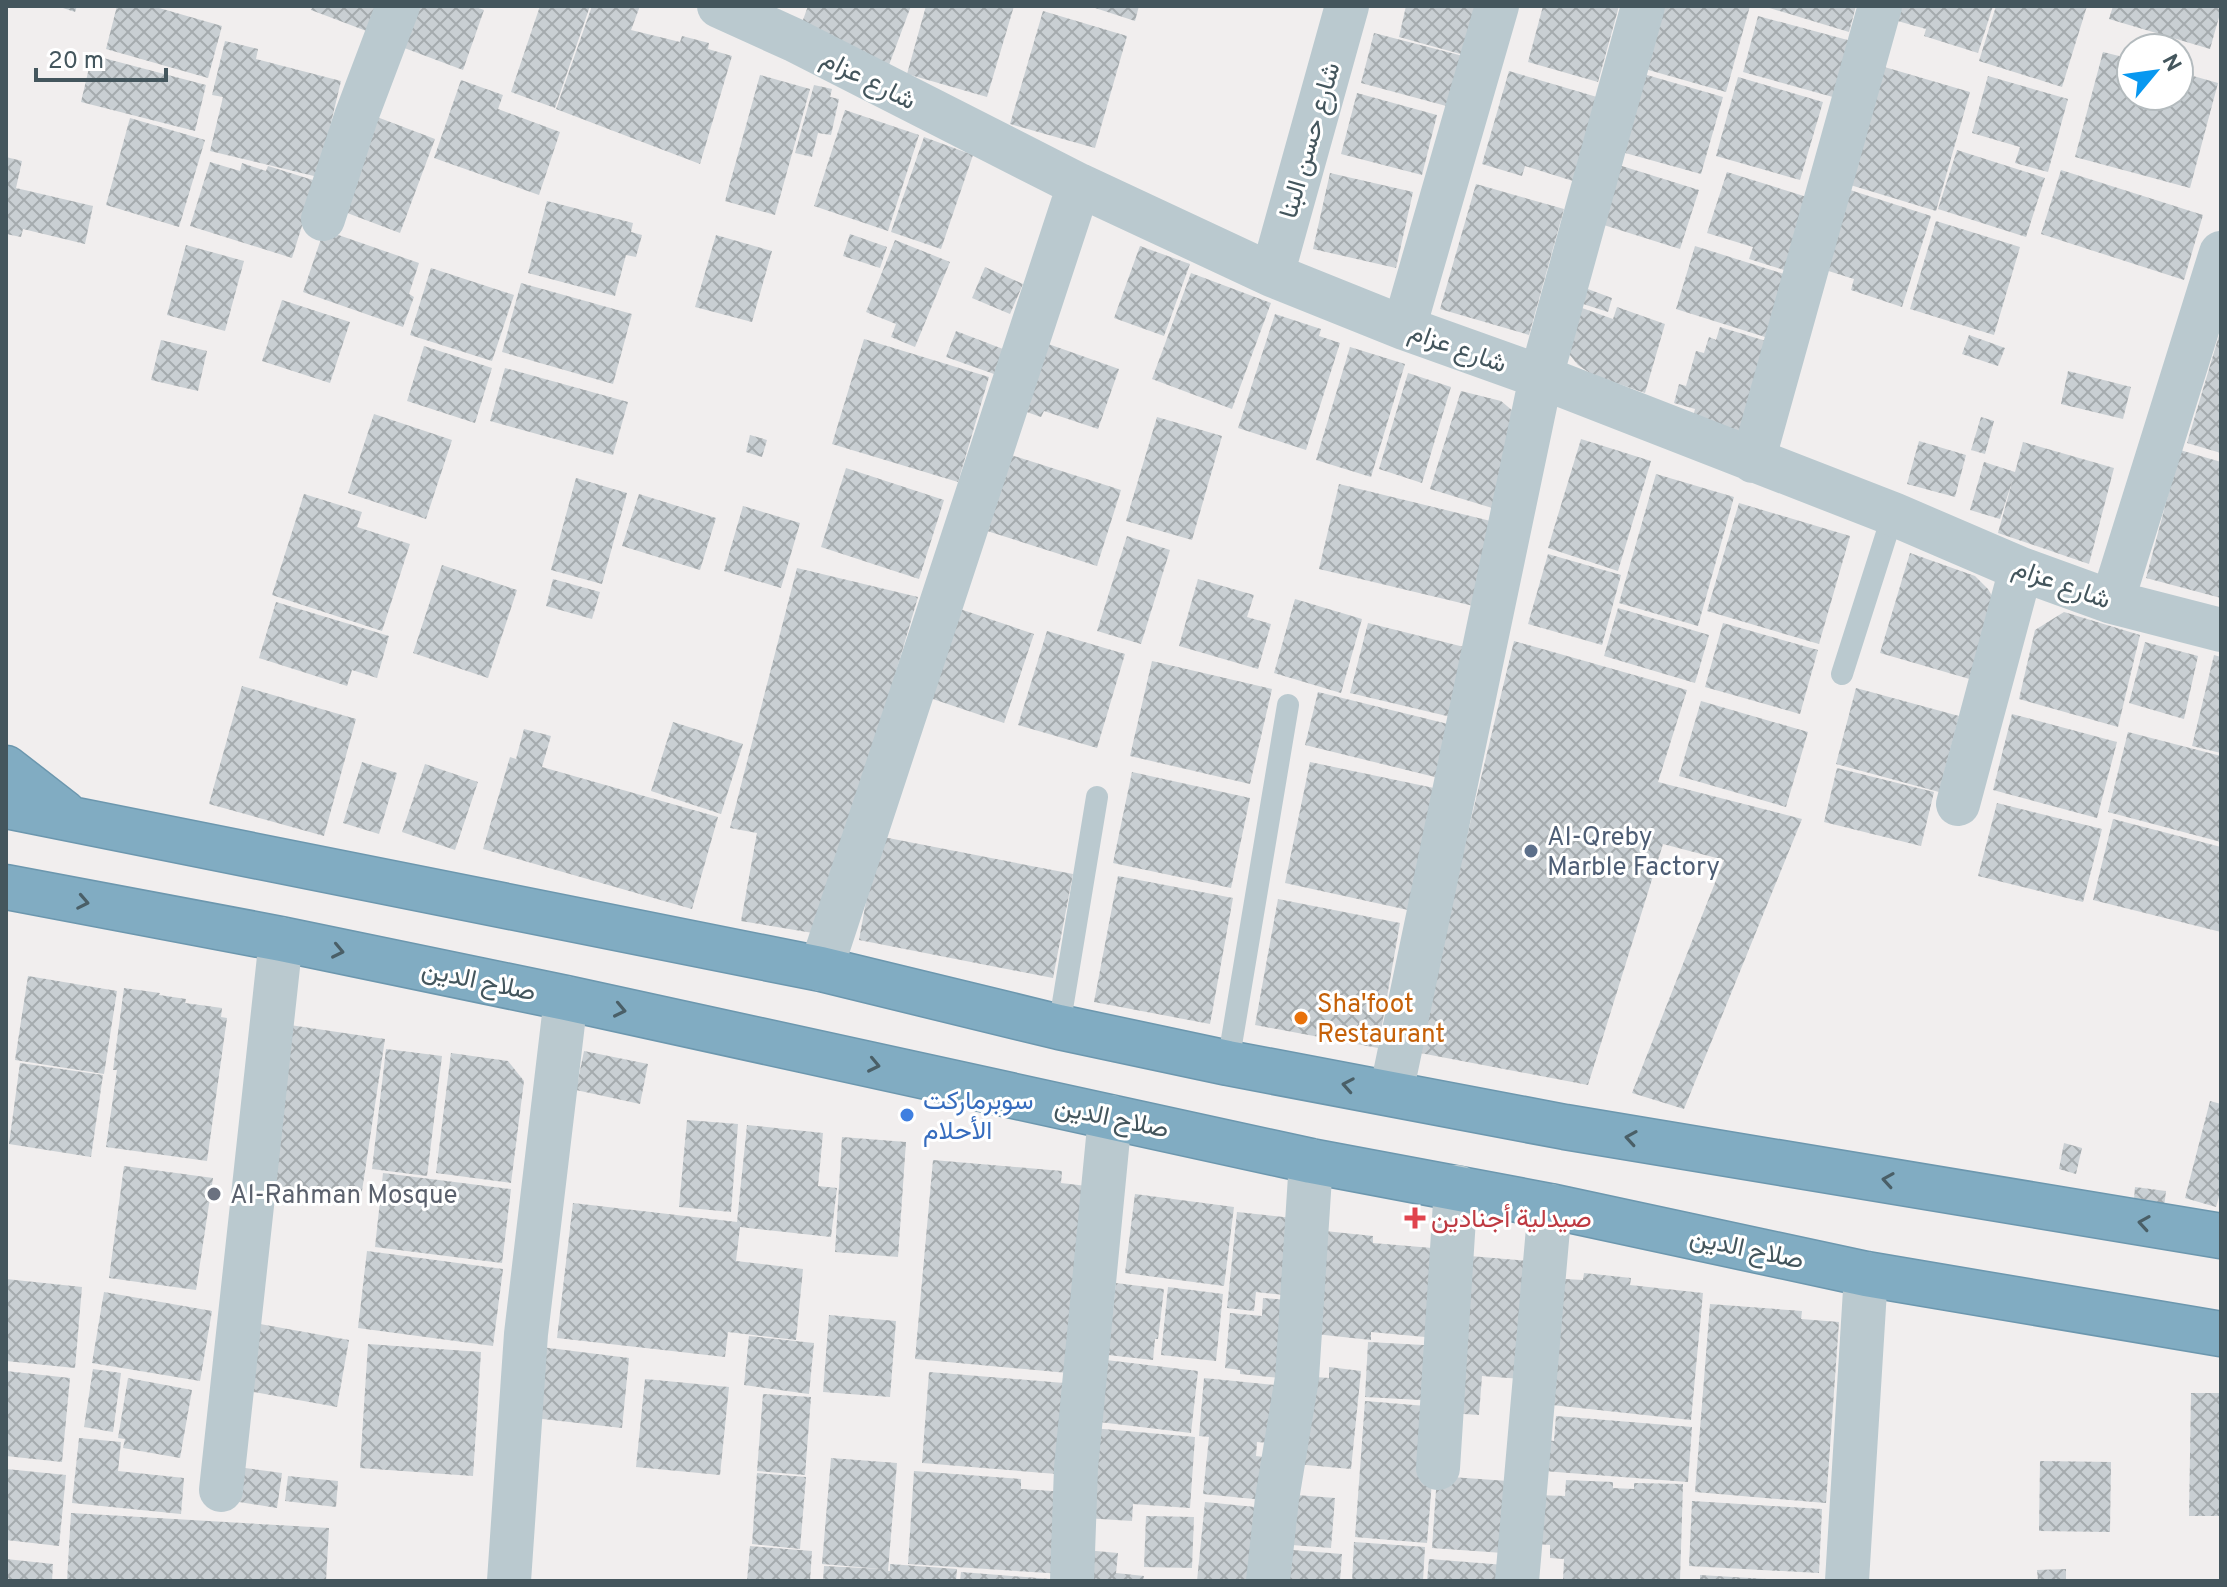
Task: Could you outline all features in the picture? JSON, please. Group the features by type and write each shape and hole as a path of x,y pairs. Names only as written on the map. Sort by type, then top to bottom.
{"highway":[{"path":"6,768 72,820"},
{"path":"6,806 821,969 1059,1027 1228,1063 1565,1127 2221,1236"},
{"name":"صلاح الدين","path":"6,887 281,939 566,998 1311,1161 1458,1187 1866,1274 2221,1334"}],"street":[{"path":"323,219 356,117 398,6"},
{"name":"شارع عزام","path":"719,6 794,40 1079,185 1272,275 1893,514 2021,569 2112,602 2221,630"},
{"name":"شارع حسن البنا","path":"1272,275 1347,6"},
{"path":"1404,328 1497,6"},
{"path":"1391,1093 1541,377 1643,6"},
{"path":"1753,461 1880,6"},
{"path":"821,969 1079,185"},
{"path":"2112,602 2221,253"},
{"path":"1958,804 2021,569"},
{"path":"221,1490 281,939"},
{"path":"509,1581 526,1334 566,998"},
{"path":"1072,1581 1076,1468 1110,1117"},
{"path":"1268,1581 1277,1499 1297,1378 1311,1161"},
{"path":"1438,1468 1458,1187"},
{"path":"1517,1581 1550,1206"},
{"path":"1847,1581 1866,1274"}],"lane":[{"path":"1842,674 1893,514"},
{"path":"1228,1063 1288,705"},
{"path":"1059,1027 1097,797"}],"building":[{"path":"57,6 77,6 75,12"},
{"path":"117,6 152,6 222,26 208,78 106,49"},
{"path":"313,6 387,6 377,35 311,10"},
{"path":"405,6 473,6 484,10 463,70 391,43"},
{"path":"540,6 590,6 555,108 511,92"},
{"path":"592,6 640,6 631,30 680,42 682,36 709,43 708,49 732,56 700,164 556,109"},
{"path":"808,6 911,6 889,65 799,31"},
{"path":"926,6 1014,6 987,97 907,74"},
{"path":"1089,6 1139,6 1135,21"},
{"path":"1406,6 1476,6 1464,55 1399,37"},
{"path":"1543,6 1619,6 1598,82 1528,62"},
{"path":"1662,6 1750,6 1726,92 1645,69"},
{"path":"1763,6 1856,6 1849,32"},
{"path":"1898,6 1993,6 1978,53 1924,36 1926,29 1894,20"},
{"path":"1996,6 2087,6 2062,87 1979,61"},
{"path":"2113,6 2221,6 2210,49 2195,45 2195,32 2153,32 2109,19"},
{"path":"1043,11 1127,36 1095,148 1010,124"},
{"path":"1758,16 1855,42 1840,99 1743,72"},
{"path":"1374,33 1463,56 1450,107 1361,83"},
{"path":"225,41 258,49 256,59 341,81 318,177 210,151 223,97 212,95"},
{"path":"2103,52 2115,55 2115,112 2195,112 2195,77 2218,83 2190,188 2075,157"},
{"path":"92,55 206,85 195,131 81,102"},
{"path":"1881,66 1970,92 1936,211 1847,184"},
{"path":"1509,71 1597,97 1573,181 1525,166 1522,176 1482,164"},
{"path":"1640,73 1723,97 1701,174 1618,151"},
{"path":"760,75 810,89 775,215 725,201"},
{"path":"1988,76 2068,99 2048,172 2015,163 2020,147 1972,133"},
{"path":"1738,77 1823,102 1800,180 1716,156"},
{"path":"461,80 503,95 498,109 560,132 539,195 434,158"},
{"path":"814,85 832,89 830,97 839,99 831,135 818,133 812,157 795,153"},
{"path":"1357,93 1437,115 1422,175 1341,154"},
{"path":"845,110 919,135 888,231 814,206"},
{"path":"377,117 435,139 400,233 342,211"},
{"path":"130,118 205,140 179,227 106,205"},
{"path":"924,137 973,155 941,249 891,232"},
{"path":"1957,150 2045,178 2026,237 1938,209"},
{"path":"6,157 22,161 16,188 93,206 85,244 23,229 21,237 6,234"},
{"path":"210,162 240,171 242,163 266,171 268,166 316,181 292,258 190,226"},
{"path":"1609,162 1699,190 1680,249 1591,221"},
{"path":"2061,170 2203,215 2184,280 2041,234"},
{"path":"1727,172 1807,197 1784,270 1749,259 1753,247 1707,233"},
{"path":"1330,173 1413,192 1396,268 1313,249"},
{"path":"1476,184 1564,209 1529,335 1440,309"},
{"path":"1847,189 1931,216 1902,307 1851,290 1854,279 1822,269"},
{"path":"547,201 633,223 631,232 642,235 636,257 626,255 615,296 528,273"},
{"path":"1936,221 2020,247 1994,335 1910,309"},
{"path":"324,230 419,263 409,294 414,297 403,327 303,292"},
{"path":"850,234 887,247 880,268 843,256"},
{"path":"716,235 772,251 752,322 695,307"},
{"path":"895,240 950,262 915,347 891,337 896,324 866,312"},
{"path":"186,245 244,261 225,331 167,315"},
{"path":"1140,246 1190,264 1164,336 1114,318"},
{"path":"1695,246 1784,274 1765,337 1676,309"},
{"path":"985,267 1023,284 1010,314 972,298"},
{"path":"431,268 514,295 492,361 410,335"},
{"path":"1191,273 1271,303 1232,409 1152,379"},
{"path":"521,283 632,314 613,384 502,352"},
{"path":"1585,288 1612,298 1608,312 1580,303"},
{"path":"282,300 350,322 330,383 262,361"},
{"path":"1617,307 1665,324 1645,393 1593,375 1578,365 1565,349 1582,308 1613,319"},
{"path":"1275,314 1321,329 1319,336 1340,343 1306,450 1238,428"},
{"path":"1720,327 1766,341 1738,436 1692,422 1695,409 1674,403 1679,384 1686,386 1696,351 1704,353 1709,337 1716,340"},
{"path":"956,331 1003,349 994,374 946,357"},
{"path":"2221,333 2221,453 2187,443"},
{"path":"1969,335 2005,348 1998,366 1962,354"},
{"path":"864,339 989,377 958,482 832,444"},
{"path":"161,340 207,351 198,391 151,380"},
{"path":"1037,340 1119,369 1098,429 1044,411 1041,417 1015,408"},
{"path":"424,346 492,368 475,423 407,401"},
{"path":"1350,347 1405,364 1371,477 1316,460"},
{"path":"505,368 628,402 613,455 490,421"},
{"path":"2068,371 2131,387 2123,419 2061,404"},
{"path":"1408,373 1451,387 1422,483 1379,469"},
{"path":"1461,391 1501,401 1513,411 1502,511 1430,489"},
{"path":"374,414 452,440 426,519 348,493"},
{"path":"1157,417 1222,436 1192,540 1126,521"},
{"path":"1981,417 1994,421 1985,454 1971,450"},
{"path":"750,435 767,440 762,457 746,452"},
{"path":"1581,439 1651,461 1618,571 1548,548"},
{"path":"1919,441 1966,455 1955,497 1907,484"},
{"path":"2023,442 2114,468 2089,564 1998,533 2013,479 2000,519 1970,510 1984,462 2015,472"},
{"path":"2180,450 2221,462 2221,598 2146,578"},
{"path":"1011,455 1121,490 1097,566 987,531"},
{"path":"846,468 944,500 919,579 821,547"},
{"path":"1656,474 1734,497 1698,626 1619,603"},
{"path":"576,478 627,493 602,584 551,570"},
{"path":"1339,484 1507,525 1486,609 1319,569"},
{"path":"304,494 362,512 357,527 410,544 382,631 272,595"},
{"path":"639,494 716,518 700,570 622,546"},
{"path":"1739,503 1850,536 1819,644 1707,611"},
{"path":"743,506 800,523 781,588 724,571"},
{"path":"1127,536 1170,550 1141,644 1097,631"},
{"path":"1910,553 1975,576 1995,601 1973,680 1880,653"},
{"path":"1548,554 1621,575 1602,645 1528,624"},
{"path":"442,565 517,590 488,678 413,653"},
{"path":"797,568 918,597 819,934 741,921 757,833 730,828"},
{"path":"553,579 600,592 592,619 546,606"},
{"path":"1198,579 1254,595 1247,617 1271,624 1258,669 1179,646"},
{"path":"1295,599 1362,619 1341,693 1274,673"},
{"path":"276,602 389,636 377,678 352,670 347,686 259,658"},
{"path":"945,604 1034,634 1004,723 915,693"},
{"path":"1618,608 1709,635 1695,683 1604,656"},
{"path":"2064,612 2140,635 2118,727 2019,699 2035,630"},
{"path":"1368,623 1468,648 1451,717 1350,693"},
{"path":"1723,623 1818,650 1800,714 1705,687"},
{"path":"1047,631 1125,654 1097,748 1018,725"},
{"path":"1514,641 1687,690 1658,782 1802,819 1684,1109 1632,1093 1724,860 1663,844 1588,1085 1415,1052"},
{"path":"2145,642 2198,656 2184,719 2129,703"},
{"path":"2214,655 2221,657 2221,753 2192,746"},
{"path":"1152,661 1272,689 1250,784 1130,756"},
{"path":"242,686 356,719 324,836 209,804"},
{"path":"1856,688 1959,716 1939,792 1836,764"},
{"path":"1318,692 1452,725 1439,778 1305,745"},
{"path":"1701,701 1808,732 1786,807 1679,776"},
{"path":"2012,714 2117,742 2097,818 1993,790"},
{"path":"673,722 743,744 721,814 651,791"},
{"path":"524,729 551,736 542,767 718,817 692,909 483,849 510,757 516,759"},
{"path":"2128,732 2221,756 2221,842 2108,812"},
{"path":"362,762 397,773 379,834 343,823"},
{"path":"1310,762 1434,788 1408,910 1285,883"},
{"path":"425,764 478,782 455,850 402,832"},
{"path":"1837,768 1934,792 1921,846 1824,822"},
{"path":"1132,772 1250,798 1231,888 1113,863"},
{"path":"1997,803 2102,829 2083,902 1978,876"},
{"path":"2113,819 2221,847 2221,932 2093,900"},
{"path":"878,836 1073,874 1053,978 859,940"},
{"path":"1118,876 1233,898 1210,1024 1094,1002"},
{"path":"1278,899 1400,923 1378,1048 1255,1025"},
{"path":"28,976 117,991 104,1074 15,1060"},
{"path":"124,988 186,999 185,1003 222,1008 221,1017 227,1018 207,1161 106,1147"},
{"path":"283,1024 385,1039 360,1204 259,1189"},
{"path":"386,1049 442,1056 427,1176 372,1169"},
{"path":"584,1051 648,1064 640,1104 576,1090"},
{"path":"451,1053 508,1061 524,1081 511,1183 436,1173"},
{"path":"20,1063 103,1075 91,1157 9,1144"},
{"path":"2210,1101 2221,1104 2221,1190 2216,1207 2185,1198"},
{"path":"687,1120 738,1124 731,1212 679,1207"},
{"path":"747,1125 823,1133 818,1186 837,1188 831,1237 740,1227 736,1261 803,1269 796,1340 728,1332 725,1357 557,1338 573,1203 737,1222"},
{"path":"842,1137 906,1142 898,1257 835,1252"},
{"path":"2064,1143 2082,1148 2076,1174 2059,1169"},
{"path":"933,1160 1062,1171 1061,1183 1096,1187 1079,1374 915,1359"},
{"path":"124,1166 213,1178 196,1290 109,1278"},
{"path":"383,1173 511,1189 502,1263 375,1247"},
{"path":"2135,1187 2166,1191 2163,1215 2133,1212"},
{"path":"1135,1194 1234,1207 1224,1286 1125,1273"},
{"path":"1237,1212 1301,1219 1294,1296 1256,1292 1254,1311 1227,1308"},
{"path":"1325,1231 1373,1236 1373,1243 1444,1249 1436,1338 1371,1332 1371,1340 1315,1334"},
{"path":"367,1251 503,1269 493,1346 358,1328"},
{"path":"1470,1256 1530,1261 1522,1379 1482,1376 1479,1415 1449,1413"},
{"path":"1584,1273 1631,1278 1630,1285 1703,1293 1691,1420 1552,1405 1565,1279 1583,1280"},
{"path":"6,1279 82,1287 75,1368 6,1361"},
{"path":"1116,1283 1164,1289 1153,1360 1108,1355"},
{"path":"1168,1287 1223,1294 1216,1361 1161,1355"},
{"path":"104,1292 212,1311 200,1381 92,1363"},
{"path":"1263,1298 1299,1301 1291,1379 1240,1374 1240,1370 1225,1368 1230,1313 1262,1316"},
{"path":"1710,1304 1802,1311 1801,1319 1839,1322 1826,1503 1695,1492"},
{"path":"829,1315 896,1321 890,1397 823,1392"},
{"path":"260,1324 349,1340 337,1407 248,1391"},
{"path":"749,1336 814,1343 809,1394 744,1385"},
{"path":"1368,1342 1442,1346 1439,1401 1365,1397"},
{"path":"368,1344 481,1352 473,1476 360,1468"},
{"path":"541,1347 629,1358 622,1428 534,1418"},
{"path":"1106,1360 1198,1371 1191,1433 1099,1422"},
{"path":"1329,1367 1361,1371 1351,1469 1295,1464 1303,1376 1329,1378"},
{"path":"93,1369 121,1373 113,1432 84,1427"},
{"path":"6,1371 70,1378 62,1462 6,1456"},
{"path":"929,1372 1076,1384 1069,1475 922,1463"},
{"path":"128,1378 192,1390 180,1458 123,1448 125,1439 118,1438"},
{"path":"1204,1378 1286,1386 1281,1444 1257,1442 1256,1456 1279,1459 1274,1501 1203,1494 1209,1437 1199,1436"},
{"path":"645,1379 729,1387 720,1475 636,1467"},
{"path":"2191,1393 2221,1393 2221,1516 2189,1516"},
{"path":"763,1394 811,1397 805,1475 757,1471"},
{"path":"1365,1401 1438,1407 1427,1543 1355,1537"},
{"path":"1556,1416 1692,1427 1688,1482 1543,1471 1545,1440 1554,1441"},
{"path":"1092,1428 1195,1437 1190,1508 1133,1504 1132,1521 1085,1518"},
{"path":"79,1438 121,1442 118,1471 184,1478 181,1514 72,1503"},
{"path":"831,1458 897,1463 888,1571 890,1564 957,1569 956,1581 823,1581 824,1566 882,1569 822,1564"},
{"path":"2040,1461 2111,1462 2110,1532 2039,1531"},
{"path":"238,1467 282,1473 277,1508 233,1501"},
{"path":"6,1469 66,1475 59,1546 6,1540"},
{"path":"914,1471 1021,1479 1021,1489 1069,1492 1064,1574 908,1564"},
{"path":"757,1473 806,1477 800,1549 752,1544"},
{"path":"288,1476 338,1481 336,1507 285,1501"},
{"path":"1437,1476 1508,1481 1503,1553 1432,1548"},
{"path":"1566,1480 1613,1482 1613,1488 1634,1489 1634,1483 1683,1484 1680,1581 1563,1581 1564,1559 1550,1558 1550,1545 1536,1544 1538,1495 1565,1496"},
{"path":"1283,1494 1335,1498 1331,1548 1279,1544"},
{"path":"1692,1501 1822,1509 1819,1573 1689,1566"},
{"path":"1205,1502 1265,1508 1258,1581 1197,1581"},
{"path":"71,1513 329,1528 326,1581 67,1581"},
{"path":"1146,1516 1194,1517 1192,1568 1144,1567"},
{"path":"1354,1542 1425,1547 1423,1581 1352,1581"},
{"path":"750,1546 812,1551 810,1581 747,1581"},
{"path":"1280,1549 1342,1554 1340,1581 1277,1581"},
{"path":"1085,1550 1118,1553 1116,1573 1144,1576 1143,1581 1090,1581"},
{"path":"6,1559 53,1564 52,1581 6,1581"},
{"path":"1429,1559 1505,1565 1503,1581 1427,1581"},
{"path":"2066,1569 2066,1581 2038,1581 2037,1570"},
{"path":"961,1572 1050,1579 1050,1581 960,1581"},
{"path":"1700,1575 1767,1579 1767,1581 1700,1581"}],"place":[{"name":"Al-Qreby Marble Factory","path":"1531,851"},
{"name":"Sha'foot Restaurant","path":"1301,1018"},
{"name":"سوبرماركت الأحلام","path":"907,1115"},
{"name":"Al-Rahman Mosque","path":"214,1194"},
{"name":"صيدلية أجنادين","path":"1415,1218"}]}
